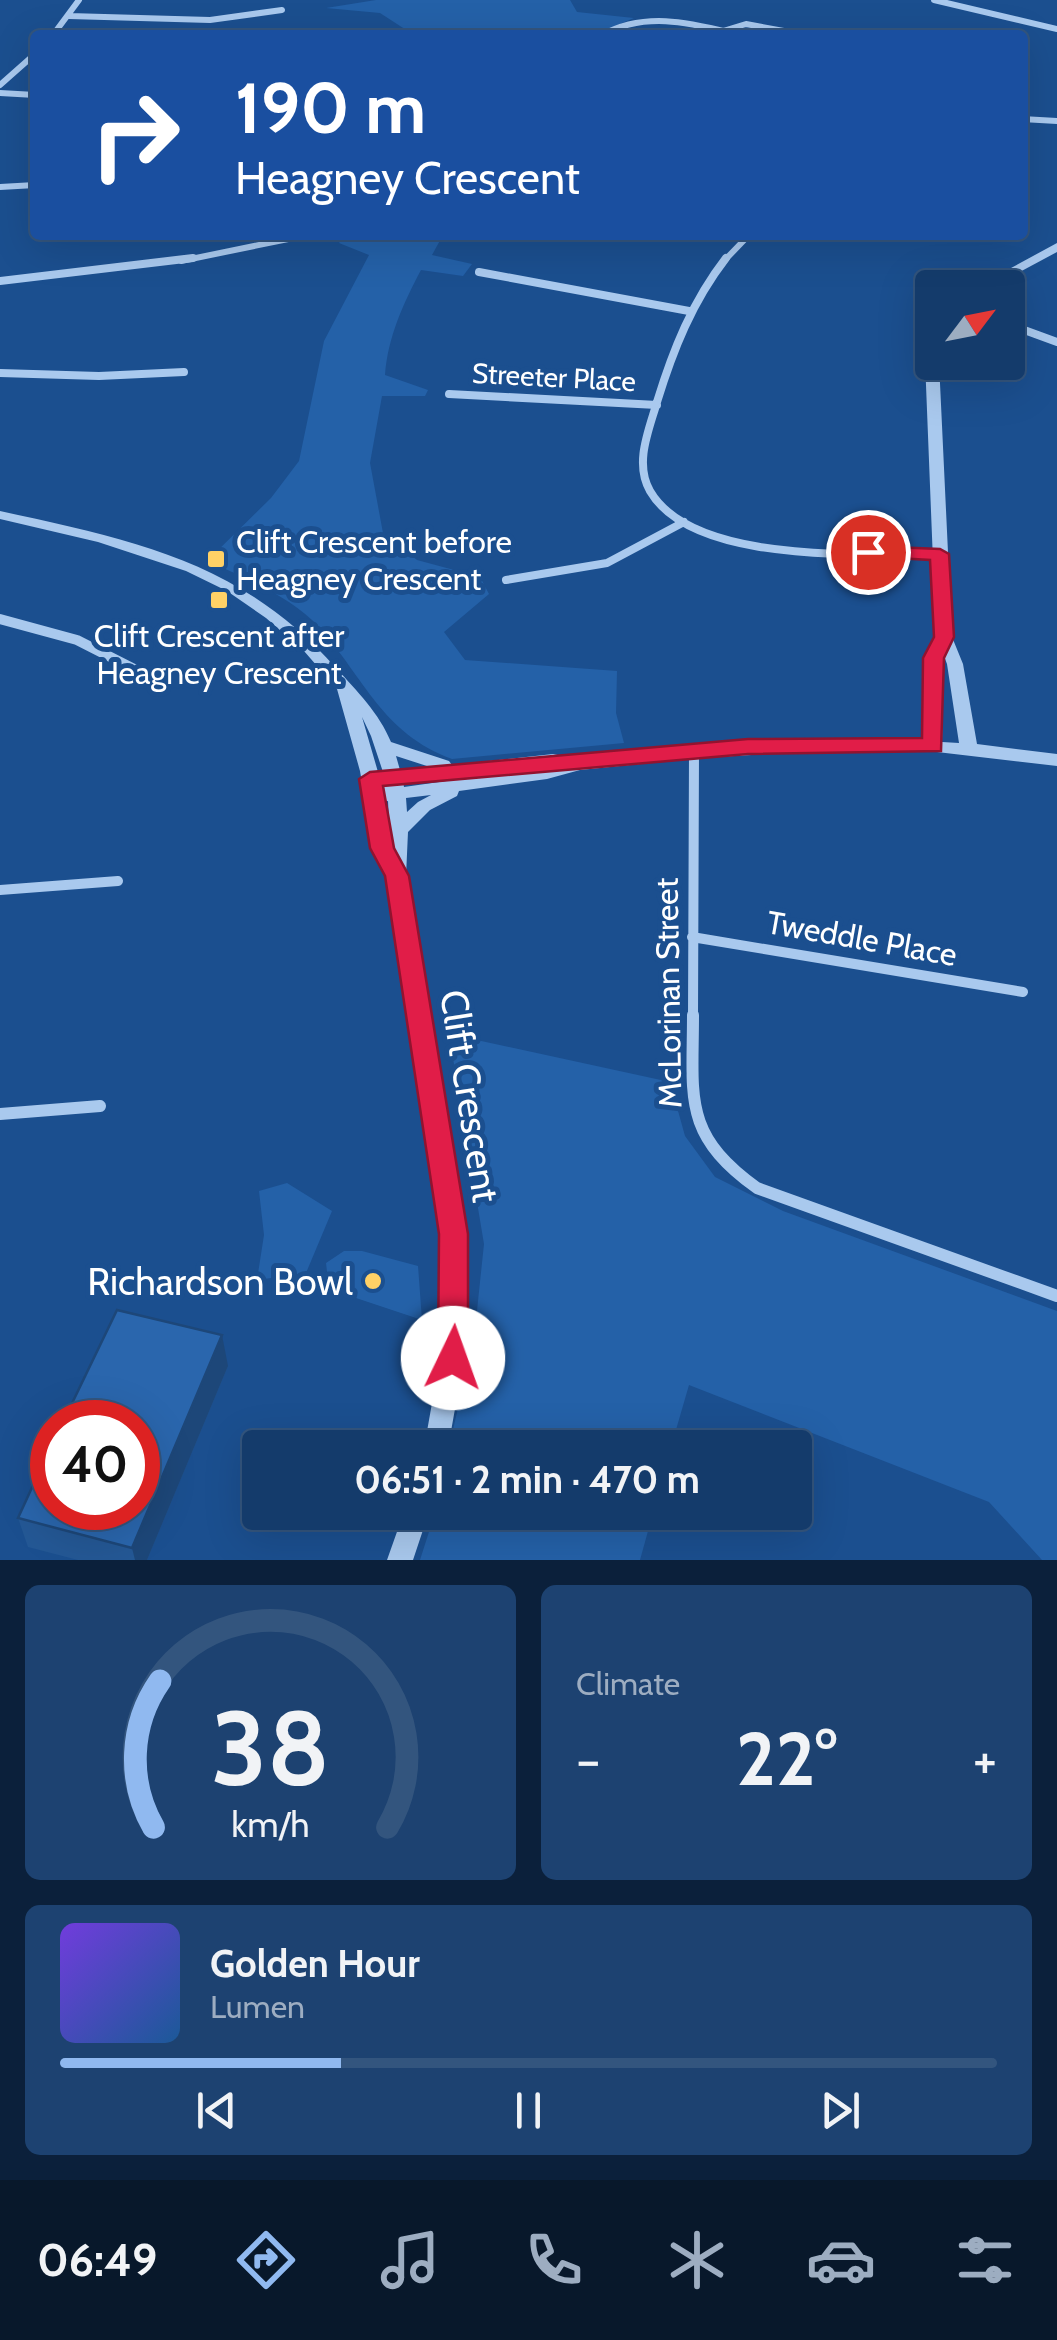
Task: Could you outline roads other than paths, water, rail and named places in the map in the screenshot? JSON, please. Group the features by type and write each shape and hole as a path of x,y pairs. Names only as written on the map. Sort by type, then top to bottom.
{"street":[{"path":"57,30 79,0"},
{"path":"934,0 1057,29"},
{"path":"68,16 210,20 282,10"},
{"path":"612,30 645,21 714,30"},
{"path":"725,30 746,24 779,30"},
{"path":"0,85 30,58"},
{"path":"0,93 30,96"},
{"path":"1028,119 1057,121"},
{"path":"0,188 30,185"},
{"path":"0,281 165,264 283,240"},
{"path":"745,240 722,262 689,311 656,405 640,470 654,498 684,522 754,546 940,554"},
{"path":"1014,270 1057,247"},
{"path":"480,272 689,311"},
{"path":"1025,330 1057,342"},
{"path":"0,373 99,376 184,372"},
{"path":"933,380 944,637 955,664 969,748"},
{"name":"Streeter Place","path":"448,394 656,405"},
{"name":"Clift Crescent","path":"0,515 119,541 182,562 265,606 327,663 371,718 382,744 400,830 397,876 453,1234 456,1336 439,1430"},
{"path":"506,580 607,563 684,522"},
{"path":"0,619 77,640 136,670"},
{"path":"933,746 934,658 944,637"},
{"name":"Clift Crescent","path":"345,688 372,788 382,848 397,876"},
{"path":"382,744 474,776"},
{"path":"372,788 801,744 969,748 1057,760"},
{"name":"McLorinan Street","path":"694,752 692,1110 704,1140 726,1167 776,1196 1057,1296"},
{"path":"400,830 424,806 474,776"},
{"path":"0,890 118,882"},
{"name":"Tweddle Place","path":"692,937 1023,992"},
{"path":"0,1114 100,1106"},
{"path":"400,1560 411,1530"}],"place":[{"name":"Clift Crescent before Heagney Crescent","path":"216,559"},
{"name":"Clift Crescent after Heagney Crescent","path":"219,600"},
{"name":"Richardson Bowl","path":"373,1281"}]}
